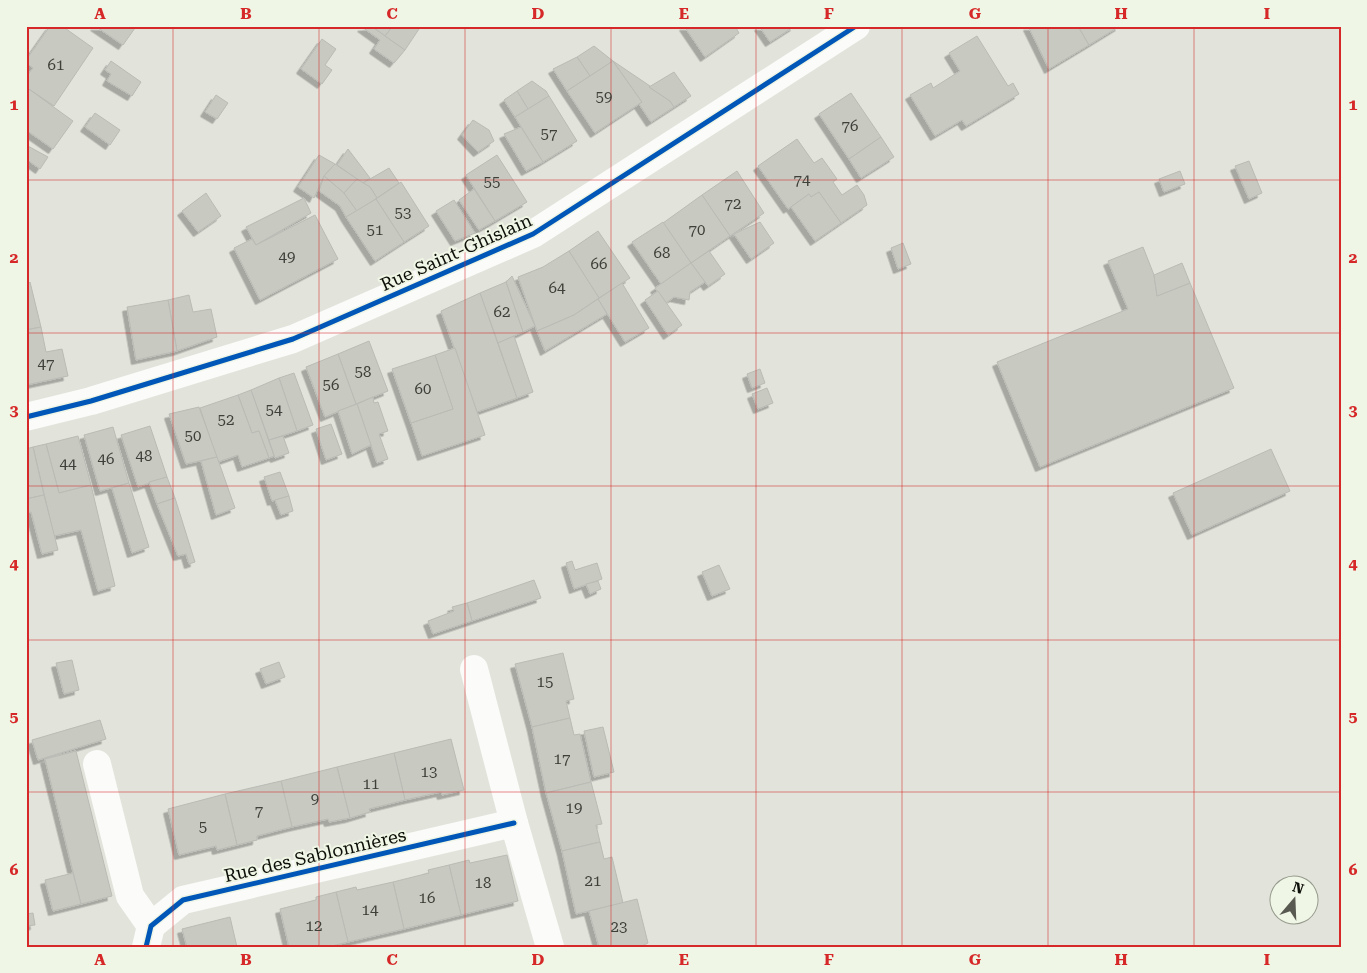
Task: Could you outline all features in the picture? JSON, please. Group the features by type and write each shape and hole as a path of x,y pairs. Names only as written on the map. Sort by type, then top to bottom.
{"street":[{"name":"Rue Saint-Ghislain","path":"26,417 91,401 294,339 533,234 856,26"},
{"path":"474,669 514,823 550,947"},
{"name":"Rue des Sablonnières","path":"97,764 130,896 148,936 183,900 514,823"}],"building":[{"path":"50,26 62,26 93,48 54,106 26,87 26,77 33,68 26,63 26,60"},
{"path":"95,26 133,26 135,28 123,45"},
{"path":"371,26 393,26 385,36"},
{"path":"371,26 405,50 394,63 374,49 380,40 362,27"},
{"path":"393,26 421,26 405,50 385,36"},
{"path":"684,26 735,26 739,33 705,57"},
{"path":"759,26 795,26 770,42"},
{"path":"1028,26 1078,26 1089,45 1049,69"},
{"path":"1078,26 1120,26 1089,45"},
{"path":"977,36 1008,86 1013,83 1019,94 966,126 962,120 935,136 910,95 931,83 933,88 960,71 949,53"},
{"path":"322,39 336,49 325,65 332,70 322,84 301,69"},
{"path":"594,46 613,61 590,76 577,57"},
{"path":"577,57 590,76 567,91 553,69"},
{"path":"111,61 141,82 132,96 107,81 111,74 105,70"},
{"path":"613,61 642,102 595,133 567,91"},
{"path":"613,61 670,101 674,107 651,122 639,104 642,102"},
{"path":"674,72 691,96 674,107 670,101 649,87"},
{"path":"532,81 546,91 549,96 528,109 517,91"},
{"path":"26,87 73,121 53,149 26,130"},
{"path":"517,91 528,109 515,117 504,100"},
{"path":"851,93 881,137 849,159 819,114"},
{"path":"216,95 228,103 217,119 205,112"},
{"path":"549,96 577,141 543,162 515,117"},
{"path":"95,113 120,130 110,145 85,127"},
{"path":"473,120 489,130 494,141 478,152 462,135"},
{"path":"521,127 543,162 526,171 504,134"},
{"path":"881,137 894,157 861,178 849,159"},
{"path":"797,139 814,163 822,158 837,179 833,182 842,195 857,185 864,195 867,205 841,223 819,192 811,197 809,194 788,209 758,166"},
{"path":"26,145 48,157 40,169 26,159"},
{"path":"348,149 370,178 363,183 337,165"},
{"path":"319,155 335,164 324,176 314,198 298,187"},
{"path":"497,155 527,202 495,221 466,175"},
{"path":"1249,161 1262,193 1249,199 1235,166"},
{"path":"335,164 357,179 344,193 324,176"},
{"path":"389,168 399,183 377,198 370,187 363,183"},
{"path":"737,171 764,213 730,236 702,195"},
{"path":"1180,171 1185,184 1164,192 1159,179"},
{"path":"324,176 344,193 357,211 346,217 340,206 319,191"},
{"path":"357,179 370,187 377,198 357,211 344,193"},
{"path":"401,182 429,226 404,242 376,199"},
{"path":"474,189 495,221 479,230 459,200"},
{"path":"819,192 841,223 815,241 791,207 809,194 811,197"},
{"path":"206,193 221,216 198,232 182,211"},
{"path":"702,195 730,236 691,263 663,223"},
{"path":"304,198 311,213 256,245 246,227"},
{"path":"376,199 404,242 375,261 346,217"},
{"path":"454,200 475,233 455,241 436,211"},
{"path":"315,215 338,259 260,300 234,248 252,239 256,245"},
{"path":"663,222 691,263 661,284 632,242"},
{"path":"760,222 774,243 751,259 734,234"},
{"path":"598,231 630,278 599,298 569,251"},
{"path":"903,243 911,264 898,269 891,248"},
{"path":"1143,247 1154,275 1157,296 1190,283 1234,388 1040,467 997,362 1128,309 1108,261"},
{"path":"569,251 599,298 574,315 537,331 518,277 543,267"},
{"path":"709,251 725,274 708,286 691,263"},
{"path":"691,263 705,282 690,292 689,300 674,297 666,303 655,288"},
{"path":"1182,263 1190,283 1157,296 1154,275"},
{"path":"512,276 535,326 523,332 506,282"},
{"path":"30,282 41,327 26,330 26,286"},
{"path":"506,282 523,332 498,343 480,293"},
{"path":"622,283 649,328 625,342 598,299"},
{"path":"658,291 682,325 668,335 645,300"},
{"path":"480,293 517,398 477,412 441,311"},
{"path":"189,295 193,312 211,309 217,337 177,351 168,300"},
{"path":"598,299 607,314 545,351 537,331 574,315"},
{"path":"168,300 177,351 136,360 127,307"},
{"path":"41,327 46,352 62,349 68,376 26,385 26,330"},
{"path":"514,336 533,392 517,398 498,343"},
{"path":"369,341 388,391 356,404 338,354"},
{"path":"455,348 485,435 422,456 411,423 453,409 435,355"},
{"path":"338,354 356,404 325,417 306,367"},
{"path":"435,355 453,409 411,423 392,369"},
{"path":"760,369 765,383 752,388 747,374"},
{"path":"294,373 313,425 297,431 279,378"},
{"path":"279,378 297,431 269,440 251,390"},
{"path":"767,388 773,403 758,409 752,394"},
{"path":"251,390 274,456 269,458 259,431 252,433 238,395"},
{"path":"238,395 252,433 259,431 269,458 242,467 238,455 218,462 200,408"},
{"path":"373,397 374,403 378,402 388,431 379,434 388,459 377,463 357,404"},
{"path":"357,404 371,445 352,454 338,411"},
{"path":"199,407 217,457 186,464 169,414"},
{"path":"331,424 342,454 326,460 316,429"},
{"path":"150,426 167,477 138,487 121,435"},
{"path":"113,427 129,483 100,491 84,435"},
{"path":"78,436 91,485 59,493 46,444"},
{"path":"283,436 289,453 275,458 269,440"},
{"path":"46,444 59,493 91,485 115,586 98,591 81,530 54,536 33,447"},
{"path":"33,447 44,495 26,499 26,449"},
{"path":"1271,449 1290,491 1192,535 1173,493"},
{"path":"217,457 235,508 216,515 201,461"},
{"path":"280,472 289,496 272,501 264,477"},
{"path":"167,477 175,498 157,504 149,482"},
{"path":"129,483 149,547 132,553 112,488"},
{"path":"44,495 58,550 42,554 31,512 26,513 26,499"},
{"path":"289,496 293,511 281,515 275,500"},
{"path":"175,498 195,562 189,564 186,554 178,556 157,504"},
{"path":"572,561 575,570 597,563 602,579 574,589 566,563"},
{"path":"719,565 730,589 712,596 702,572"},
{"path":"534,580 541,598 472,621 467,603"},
{"path":"598,581 601,589 590,594 586,584"},
{"path":"467,603 472,621 433,634 428,621 454,611 452,607"},
{"path":"563,653 574,699 566,701 570,718 532,727 515,664"},
{"path":"72,660 79,690 64,694 56,663"},
{"path":"279,662 285,677 266,684 260,669"},
{"path":"570,718 574,735 580,734 591,782 546,793 532,727"},
{"path":"100,720 106,739 38,760 32,740"},
{"path":"603,727 614,772 594,777 584,731"},
{"path":"451,739 464,790 442,795 441,792 405,800 394,753"},
{"path":"76,751 112,896 81,904 45,759"},
{"path":"394,753 405,800 369,809 370,812 350,818 337,767"},
{"path":"337,767 350,818 329,822 328,819 292,827 281,781"},
{"path":"281,781 292,827 257,836 257,840 237,845 225,794"},
{"path":"591,782 602,824 596,825 600,842 562,851 546,793"},
{"path":"225,794 237,845 217,850 216,846 179,855 168,809"},
{"path":"600,842 604,859 612,857 623,903 576,914 562,851"},
{"path":"507,855 518,901 461,915 449,865 469,860 470,863"},
{"path":"449,865 461,915 404,929 393,882 429,873 428,870"},
{"path":"73,873 81,904 53,911 45,880"},
{"path":"393,882 404,929 348,942 336,892 356,887 357,890"},
{"path":"336,892 348,942 328,947 289,947 280,909 316,900 316,897"},
{"path":"637,899 648,943 640,947 599,947 589,911"},
{"path":"33,913 35,925 26,926 26,914"},
{"path":"230,917 237,947 187,947 182,929"}],"cycle path":[{"path":"26,417 91,401 293,339 533,234 856,26"},
{"path":"146,947 151,926 183,900 514,823"}]}
